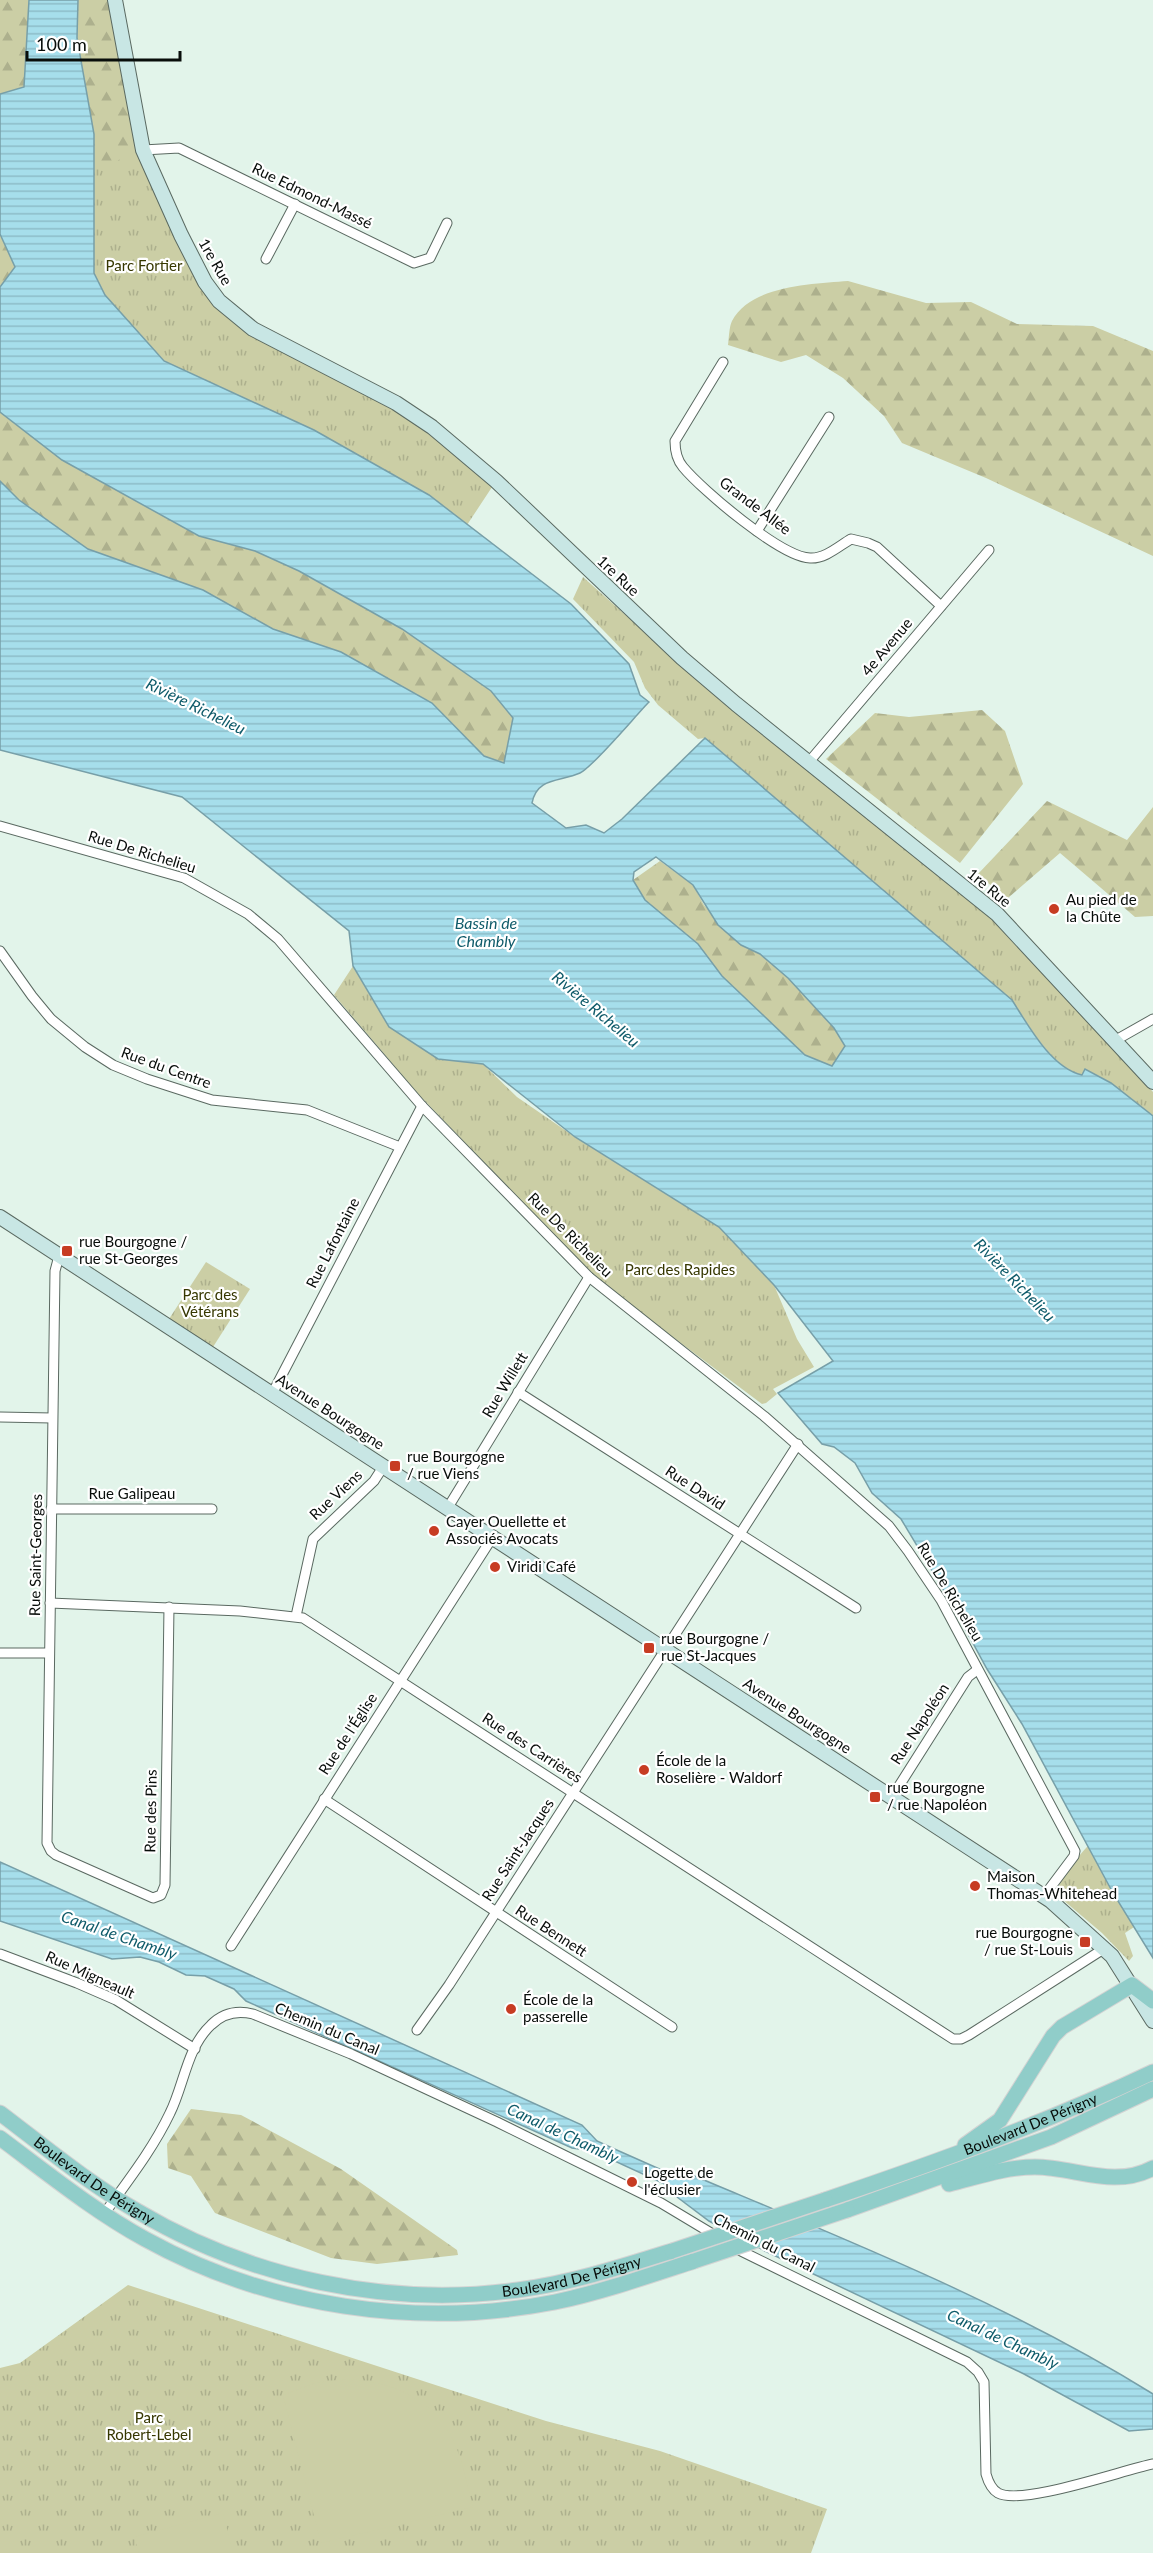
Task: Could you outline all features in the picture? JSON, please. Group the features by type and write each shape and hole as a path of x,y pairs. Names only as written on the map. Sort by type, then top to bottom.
{"main road":[{"path":"934,2163 982,2135 1000,2120 1062,2027 1132,1985 1153,2001"},
{"name":"Boulevard De Périgny","path":"0,2113 116,2198 183,2236 245,2262 322,2283 385,2292 457,2295 518,2290 584,2277 672,2251 934,2163 1042,2123 1153,2072"},
{"name":"Boulevard De Périgny","path":"0,2138 104,2214 178,2256 233,2278 315,2300 388,2311 459,2312 547,2303 589,2293 694,2261 904,2191 1051,2137 1153,2089"},
{"path":"904,2191 946,2185 1017,2168 1050,2168 1117,2178 1153,2168"}],"street":[{"name":"1re Rue","path":"115,0 143,150 181,235 205,282 219,301 253,329 396,403 432,427 496,481 682,658 808,763 997,914 1153,1082"},
{"name":"Rue Edmond-Massé","path":"143,150 179,148 414,263 430,258 447,223"},
{"path":"266,259 296,204"},
{"name":"Grande Allée","path":"723,363 675,441 675,451 682,466 726,507 757,531 797,555 809,558 821,557 851,539 868,543 877,547 941,606"},
{"path":"757,531 829,417"},
{"name":"4e Avenue","path":"808,763 989,550"},
{"name":"Rue De Richelieu","path":"0,826 172,874 208,890 248,914 278,939 422,1106 588,1277 798,1444 880,1517 900,1540 940,1600 1074,1851 1074,1856 1044,1896"},
{"name":"Rue du Centre","path":"0,951 51,1019 85,1047 113,1065 147,1079 212,1100 307,1110 400,1147"},
{"path":"1116,1040 1153,1019"},
{"name":"Rue Lafontaine","path":"272,1394 422,1106"},
{"name":"Avenue Bourgogne","path":"0,1218 1044,1896 1105,1947 1132,1985 1153,2021"},
{"name":"Rue Saint-Georges","path":"52,1853 47,1839 49,1653 52,1418 56,1271 59,1256"},
{"name":"Rue Willett","path":"447,1509 588,1277"},
{"name":"Rue David","path":"518,1392 856,1608"},
{"path":"0,1417 52,1418"},
{"name":"Rue Saint-Jacques","path":"417,2030 434,2008 798,1444"},
{"name":"Rue Viens","path":"296,1616 313,1539 374,1481 383,1467"},
{"name":"Rue Galipeau","path":"51,1509 212,1509"},
{"name":"Rue de l'Église","path":"231,1947 492,1538"},
{"name":"Rue des Carrières","path":"50,1603 169,1607 296,1616 306,1620 948,2037 958,2040 969,2036 1105,1947"},
{"name":"Rue des Pins","path":"52,1853 145,1897 157,1898 164,1890 169,1607"},
{"path":"0,1653 49,1653"},
{"name":"Rue Napoléon","path":"892,1797 968,1677 977,1670"},
{"name":"Rue Bennett","path":"324,1799 672,2027"},
{"name":"Rue Migneault","path":"0,1954 116,2000 195,2049"},
{"name":"Chemin du Canal","path":"104,2214 167,2120 195,2049 210,2026 233,2012 253,2014 276,2022 496,2122 661,2203 741,2251 960,2358 974,2367 984,2382 986,2474 990,2486 999,2494 1019,2495 1056,2489 1153,2464"}],"green space":[{"path":"0,0 29,0 24,88 0,94"},
{"path":"78,0 113,0 140,145 94,273 94,134 77,38"},
{"name":"Parc Fortier","path":"143,150 205,282 242,321 396,403 496,481 467,525 429,495 164,361 105,295 94,273 94,170"},
{"path":"0,234 15,267 0,287"},
{"path":"848,281 926,303 971,302 1017,324 1093,326 1153,351 1153,556 986,478 902,443 884,416 843,378 806,355 781,362 728,345 732,321 741,309 753,300 768,293 801,285"},
{"path":"0,412 62,460 199,536 255,551 299,571 402,629 491,691 513,718 504,763 484,756 432,703 341,652 273,629 203,590 88,549 19,500 0,481"},
{"path":"583,577 727,706 808,763 997,914 1153,1092 1153,1116 1111,1083 1085,1069 1082,1075 1060,1063 1033,1033 1012,1000 705,738 698,739 658,705 645,688 634,662 573,599"},
{"path":"982,710 1005,731 1023,784 960,863 826,759 875,713 909,717"},
{"path":"1047,801 1127,840 1153,807 1153,916 1135,917 1060,853 1008,898 977,875"},
{"path":"660,861 693,885 704,905 741,945 760,954 788,978 834,1028 845,1046 832,1066 805,1055 722,976 698,944 645,900 633,880"},
{"name":"Parc des Rapides","path":"353,966 389,1027 438,1059 483,1064 517,1097 575,1137 719,1227 774,1285 797,1339 814,1367 773,1389 777,1394 762,1404 626,1302 583,1265 420,1096 334,995"},
{"name":"Parc des Vétérans","path":"206,1262 250,1289 213,1347 169,1319"},
{"path":"1088,1846 1134,1927 1125,1933 1133,1956 1129,1961 1102,1933 1056,1894 1064,1876"},
{"path":"191,2109 241,2115 341,2169 457,2250 458,2255 377,2264 331,2258 215,2213 191,2176 168,2168 167,2144"},
{"name":"Parc Robert-Lebel","path":"128,2285 546,2421 660,2451 827,2509 811,2553 0,2553 0,2368 20,2363"},
{"path":"346,2379 378,2383 394,2388 408,2394 434,2413 453,2440 473,2507 321,2543 283,2395 315,2383"},
{"path":"223,2513 233,2553 139,2553 134,2537"}],"water":[{"name":"Bassin de Chambly","path":"29,0 78,0 77,38 94,134 94,273 105,295 164,361 314,430 429,495 571,604 629,664 640,695 649,702 586,769 572,776 544,784 532,803 566,828 586,825 604,833 622,819 705,738 1012,1000 1041,1044 1060,1064 1082,1075 1085,1069 1111,1083 1153,1116 1153,1958 1113,1893 1022,1724 987,1669 949,1599 901,1519 872,1493 855,1463 834,1447 822,1444 778,1393 833,1361 774,1285 719,1227 575,1137 483,1064 438,1059 389,1027 353,966 349,931 182,797 0,750 0,481 19,500 88,549 203,590 273,629 341,652 432,703 484,756 504,763 513,718 491,691 402,629 299,571 255,551 199,536 62,460 0,412 0,287 15,267 0,234 0,94 24,87","holes":["656,857 693,885 718,925 741,945 760,954 788,978 834,1028 845,1046 832,1066 805,1055 722,976 698,944 645,900 633,880 634,872"]},
{"name":"Canal de Chambly","path":"0,1862 582,2125 597,2141 610,2147 673,2175 692,2175 869,2250 1042,2331 1153,2394 1153,2429 1129,2431 1024,2374 765,2251 709,2221 677,2197 667,2185 593,2151 572,2148 246,2001 234,1989 205,1976 186,1975 159,1962 140,1957 112,1959 0,1921"}],"place":[{"name":"Au pied de la Chûte","path":"1054,909"},
{"name":"rue Bourgogne / rue St-Georges","path":"67,1251"},
{"name":"rue Bourgogne / rue Viens","path":"395,1466"},
{"name":"Cayer Ouellette et Associés Avocats","path":"434,1531"},
{"name":"Viridi Café","path":"495,1567"},
{"name":"rue Bourgogne / rue St-Jacques","path":"649,1648"},
{"name":"École de la Roselière - Waldorf","path":"644,1770"},
{"name":"rue Bourgogne / rue Napoléon","path":"875,1797"},
{"name":"Maison Thomas-Whitehead","path":"975,1886"},
{"name":"rue Bourgogne / rue St-Louis","path":"1085,1942"},
{"name":"École de la passerelle","path":"511,2009"},
{"name":"Logette de l'éclusier","path":"632,2182"}],"water label":[{"name":"Rivière Richelieu","path":"196,706"},
{"name":"Rivière Richelieu","path":"596,1009"},
{"name":"Rivière Richelieu","path":"1015,1280"}]}
